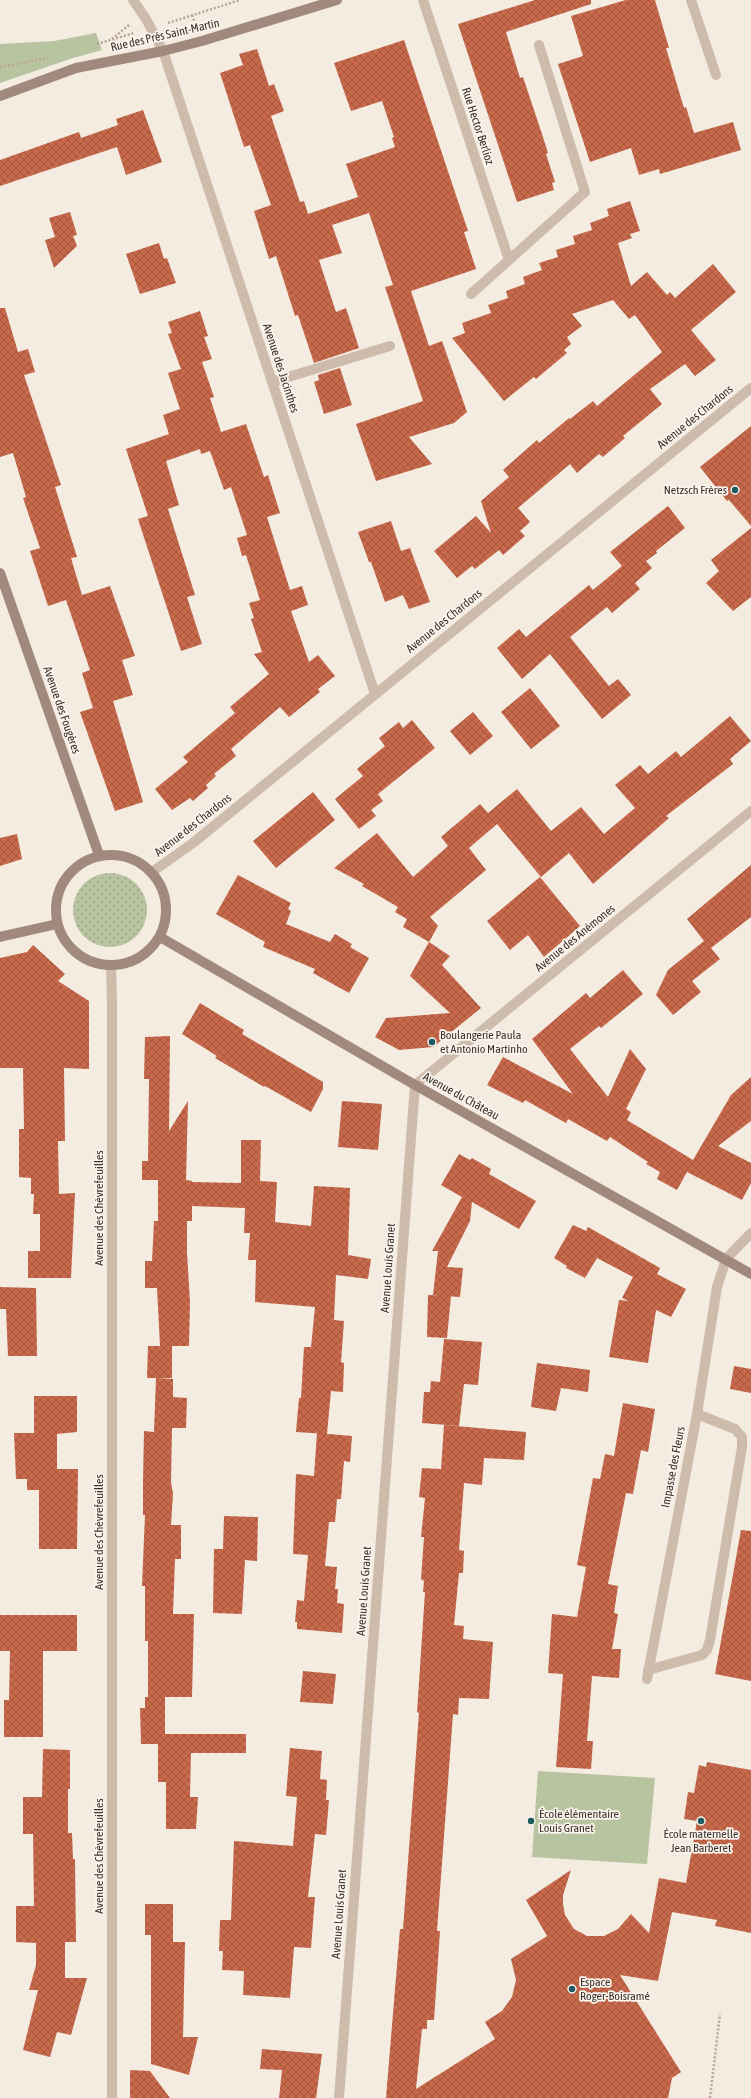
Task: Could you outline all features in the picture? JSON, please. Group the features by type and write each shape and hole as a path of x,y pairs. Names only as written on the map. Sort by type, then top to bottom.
{"street":[{"name":"Avenue des Jacinthes","path":"132,0 151,28 162,51 375,694"},
{"name":"Rue des Prés Saint-Martin","path":"0,96 76,68 162,51 337,0"},
{"name":"Rue Hector Berlioz","path":"423,0 509,260"},
{"path":"691,0 716,75"},
{"path":"471,294 585,192 539,45"},
{"path":"272,382 390,346"},
{"name":"Avenue des Chardons","path":"152,872 193,843 751,388"},
{"name":"Avenue des Fougères","path":"0,573 99,855"},
{"name":"Avenue des Anémones","path":"415,1085 751,811"},
{"path":"114,854 128,856 142,863 152,872 162,887 166,904 165,920 160,937 151,949 139,958 125,964 110,965 93,962 77,954 65,940 57,924 55,906 59,888 69,873 83,862 99,855 114,854"},
{"path":"0,937 57,924"},
{"name":"Avenue du Château","path":"160,937 415,1085 751,1274"},
{"name":"Avenue des Chèvrefeuilles","path":"110,965 112,1003 112,2098"},
{"name":"Avenue Louis Granet","path":"339,2098 415,1085"},
{"path":"726,1259 751,1232"},
{"name":"Impasse des Fleurs","path":"697,1414 735,1429 742,1437 742,1447 710,1640 707,1650 702,1655 648,1674 697,1414 717,1287 726,1259"}],"path":[{"path":"93,46 240,0"},
{"path":"110,41 133,22"},
{"path":"0,67 52,57"},
{"path":"710,2098 720,2014"}],"green space":[{"path":"96,33 102,50 73,58 0,83 0,44 54,41"},
{"path":"110,873 124,876 136,884 144,896 147,910 144,924 136,936 124,944 110,947 96,944 84,936 76,924 73,910 76,896 84,884 96,876"},
{"path":"538,1771 655,1778 647,1864 532,1857"}],"building":[{"path":"535,0 591,0 591,4 506,32 520,78 523,77 542,134 548,153 546,154 555,182 552,183 554,190 517,202 458,24"},
{"path":"626,0 655,0 669,48 666,48 684,108 686,107 694,133 733,122 741,150 660,174 659,169 639,175 631,148 590,162 558,64 583,56 571,16"},
{"path":"404,40 468,231 464,232 476,269 411,291 429,346 442,341 467,412 454,423 409,437 432,464 376,481 356,424 423,401 385,287 393,285 369,213 332,225 342,253 319,260 336,312 346,308 359,348 314,363 298,315 295,316 276,256 269,259 254,211 271,205 250,145 244,147 220,73 243,65 239,54 257,49 269,86 274,84 284,111 271,116 300,202 304,201 308,214 358,197 346,164 395,147 392,138 394,137 382,101 351,111 334,63"},
{"path":"143,110 162,162 126,175 117,147 0,186 0,160 79,132 81,138 118,125 116,119"},
{"path":"630,201 640,231 630,234 632,238 618,243 631,286 647,272 667,295 670,292 675,298 713,264 736,292 691,330 716,360 695,376 685,364 650,389 662,404 623,436 625,438 603,457 599,454 577,473 570,464 518,508 530,522 520,531 525,536 503,555 499,550 475,569 472,566 457,578 434,551 476,516 491,533 481,501 509,477 503,470 537,440 539,443 569,418 570,419 593,401 597,406 662,352 635,315 629,319 613,300 572,314 582,326 567,337 571,344 564,350 567,353 536,379 534,377 504,401 452,338 465,333 462,323 491,313 488,305 508,298 506,291 525,284 523,277 542,270 539,263 558,257 556,250 575,244 573,236 592,230 590,223 609,216 607,209"},
{"path":"70,212 77,235 73,236 77,246 54,268 45,240 55,237 49,218"},
{"path":"159,243 164,259 167,258 176,283 140,294 126,254"},
{"path":"0,308 5,308 18,352 28,349 35,372 24,375 61,485 55,487 77,557 71,558 82,595 73,598 110,586 135,656 122,660 133,695 113,701 143,802 115,811 80,712 93,708 82,673 90,670 66,600 48,606 30,551 40,548 23,498 26,497 13,453 0,457"},
{"path":"200,311 208,336 204,337 212,359 202,362 214,397 210,398 221,432 246,424 264,477 268,475 280,513 267,517 290,590 302,586 308,605 291,611 309,662 318,655 335,676 318,689 320,692 289,717 280,707 231,749 236,756 214,774 216,776 206,785 208,788 193,801 190,798 172,810 155,789 188,762 183,757 235,713 230,707 269,674 254,654 262,652 251,619 254,618 249,603 260,600 246,555 242,556 237,538 247,535 231,487 224,490 210,451 201,454 200,449 166,461 179,505 168,509 195,595 187,597 202,644 181,651 138,519 148,516 126,449 169,434 163,415 180,409 168,373 181,369 168,334 172,333 168,322"},
{"path":"340,368 352,405 324,414 314,382 319,380 318,375"},
{"name":"Netzsch Frères","path":"751,426 751,526 729,500 727,501 700,467"},
{"path":"668,506 685,528 646,561 652,568 635,583 640,589 612,613 607,607 570,637 609,686 618,679 631,695 602,719 550,654 522,679 497,648 519,629 526,637 589,585 593,590 622,566 610,552"},
{"path":"391,521 401,551 410,548 430,602 409,609 403,595 385,602 371,562 369,562 358,532"},
{"path":"751,528 751,597 733,611 706,583 719,571 711,560"},
{"path":"530,688 560,726 531,749 501,712"},
{"path":"473,712 493,736 470,755 450,731"},
{"path":"730,716 751,741 730,759 733,764 666,816 669,818 593,884 569,853 541,877 497,824 469,848 486,870 430,917 438,926 429,942 403,927 407,919 395,912 398,907 362,886 364,884 334,868 377,833 413,877 448,846 441,837 480,804 488,813 517,789 551,831 581,807 604,834 635,808 615,785 640,765 648,774 676,751 681,757"},
{"path":"412,720 435,748 378,794 383,801 371,810 376,816 359,829 335,799 363,776 357,769 385,746 379,738 399,722 403,728"},
{"path":"313,792 335,820 276,868 253,841"},
{"path":"17,834 22,859 0,866 0,838"},
{"path":"751,865 751,917 711,948 720,959 692,981 701,992 673,1015 656,995 668,970 704,941 687,919"},
{"path":"238,875 291,903 288,909 291,911 286,924 330,942 335,934 352,944 350,947 369,958 349,993 313,973 315,969 263,947 265,942 216,914"},
{"path":"540,877 580,926 544,957 528,935 510,950 487,921"},
{"path":"429,942 450,956 442,965 481,1008 433,1047 399,1050 375,1037 386,1018 450,1013 410,976"},
{"path":"33,945 65,974 58,981 89,1001 89,1069 64,1068 65,1141 58,1141 59,1194 75,1193 71,1278 28,1278 28,1251 40,1251 40,1214 33,1214 34,1194 31,1194 31,1178 19,1177 19,1129 24,1129 23,1068 0,1068 0,958 27,952"},
{"path":"623,970 643,994 601,1028 599,1026 570,1049 608,1097 630,1049 646,1069 626,1109 631,1112 627,1120 693,1160 731,1095 751,1077 751,1121 718,1146 751,1163 751,1183 742,1200 687,1172 677,1190 657,1179 660,1172 646,1164 648,1162 610,1137 607,1141 568,1119 566,1123 525,1100 523,1103 487,1085 503,1057 573,1094 532,1039 586,993 590,998"},
{"path":"200,1003 244,1030 242,1034 323,1082 323,1089 311,1112 265,1086 264,1087 215,1058 217,1056 182,1034"},
{"path":"170,1036 169,1131 188,1101 186,1180 192,1182 241,1183 241,1140 261,1140 260,1181 277,1182 275,1222 311,1226 314,1186 350,1188 348,1255 371,1259 368,1279 336,1275 334,1320 344,1321 341,1362 344,1363 343,1392 331,1391 327,1434 296,1432 299,1398 301,1398 304,1347 311,1347 315,1307 255,1302 256,1260 248,1260 250,1233 244,1233 245,1208 192,1206 192,1221 187,1221 190,1302 189,1346 172,1346 172,1378 147,1378 148,1346 160,1346 157,1288 145,1288 145,1261 152,1261 154,1221 158,1221 158,1180 142,1180 142,1161 148,1161 149,1079 144,1079 145,1037"},
{"path":"342,1101 382,1104 378,1150 338,1147"},
{"path":"459,1154 470,1160 472,1158 491,1169 489,1174 536,1201 519,1229 472,1202 470,1221 447,1267 463,1268 460,1297 433,1295 438,1251 432,1251 462,1197 441,1185"},
{"path":"573,1225 586,1231 588,1227 660,1268 657,1274 686,1289 671,1317 656,1310 648,1363 609,1357 619,1300 629,1301 622,1298 633,1277 597,1258 585,1278 566,1268 567,1266 554,1258"},
{"path":"0,1287 36,1288 37,1356 8,1356 6,1309 0,1309"},
{"path":"428,1295 451,1296 447,1338 427,1337"},
{"path":"444,1339 482,1342 478,1385 464,1384 459,1426 422,1423 424,1392 430,1392 431,1381 440,1382"},
{"path":"537,1363 590,1370 588,1392 561,1388 556,1411 531,1407"},
{"path":"734,1366 751,1369 751,1393 730,1389"},
{"path":"156,1378 173,1379 173,1397 187,1398 186,1428 172,1428 171,1482 173,1494 171,1525 181,1525 181,1559 175,1559 173,1614 194,1614 192,1697 148,1697 148,1641 145,1641 145,1586 142,1586 145,1515 143,1515 144,1431 154,1432"},
{"path":"34,1396 77,1396 77,1432 57,1434 57,1469 78,1469 77,1549 39,1549 39,1490 27,1490 27,1479 16,1479 14,1433 34,1433"},
{"path":"623,1403 655,1409 648,1452 641,1450 633,1494 626,1493 608,1584 618,1586 614,1613 618,1614 612,1649 621,1649 619,1678 592,1676 587,1741 593,1741 591,1769 556,1767 563,1674 548,1673 552,1614 577,1617 586,1567 577,1565 593,1478 600,1479 605,1454 614,1456"},
{"path":"444,1425 526,1432 524,1460 484,1458 482,1485 464,1483 459,1550 464,1551 463,1573 459,1573 454,1625 464,1626 463,1639 493,1642 489,1699 459,1698 458,1715 453,1714 437,1931 440,1931 434,2020 427,2020 427,2029 422,2029 416,2089 495,2039 485,2022 502,2011 512,1997 516,1980 511,1959 547,1936 526,1900 571,1870 563,1895 563,1904 565,1915 574,1929 587,1936 604,1936 618,1929 631,1914 649,1933 659,1878 686,1883 697,1821 684,1819 688,1792 694,1793 699,1765 706,1767 707,1762 751,1770 751,1933 715,1926 717,1920 672,1912 658,1981 620,1975 681,2072 672,2078 668,2098 386,2098 400,1929 403,1929 419,1713 417,1712 425,1592 423,1592 424,1581 421,1579 424,1537 421,1537 425,1498 419,1497 422,1468 441,1469"},
{"path":"317,1433 352,1436 350,1462 344,1461 341,1499 337,1499 335,1522 329,1522 325,1566 337,1567 335,1589 338,1589 337,1603 344,1604 342,1633 297,1629 297,1622 295,1622 297,1600 304,1601 308,1555 293,1554 296,1474 314,1476"},
{"path":"224,1516 258,1517 257,1561 245,1560 242,1614 213,1613 214,1549 223,1549"},
{"path":"741,1530 751,1531 751,1681 715,1674"},
{"path":"0,1615 77,1615 77,1651 43,1651 43,1737 4,1737 4,1700 9,1700 10,1651 0,1651"},
{"path":"303,1671 336,1674 333,1704 300,1702"},
{"path":"145,1697 165,1697 165,1734 246,1734 246,1753 191,1753 190,1797 198,1797 196,1829 166,1829 166,1782 158,1782 158,1744 141,1744 140,1708 145,1708"},
{"path":"290,1748 322,1751 320,1779 327,1780 326,1800 329,1800 326,1835 315,1834 308,1897 315,1897 311,1948 294,1947 290,1998 243,1995 244,1971 222,1970 223,1951 219,1951 220,1920 231,1920 234,1841 293,1846 297,1797 286,1796"},
{"path":"43,1749 70,1750 68,1833 72,1833 73,1859 75,1859 76,1942 65,1942 65,1978 87,1978 71,2035 57,2032 50,2057 23,2050 38,1990 29,1990 36,1965 36,1943 16,1942 16,1906 34,1906 33,1834 23,1834 23,1797 42,1797"},
{"path":"145,1904 173,1904 173,1942 185,1942 183,2037 198,2037 189,2075 151,2064 151,1935 145,1935"},
{"path":"262,2049 322,2054 316,2098 279,2098 282,2070 260,2069"},
{"path":"130,2070 150,2071 170,2098 130,2098"}],"place":[{"name":"Netzsch Frères","path":"735,490"},
{"name":"Boulangerie Paula et Antonio Martinho","path":"432,1042"},
{"name":"École élémentaire Louis Granet","path":"531,1821"},
{"name":"École maternelle Jean Barberet","path":"701,1821"},
{"name":"Espace Roger-Boisramé","path":"572,1989"}]}
